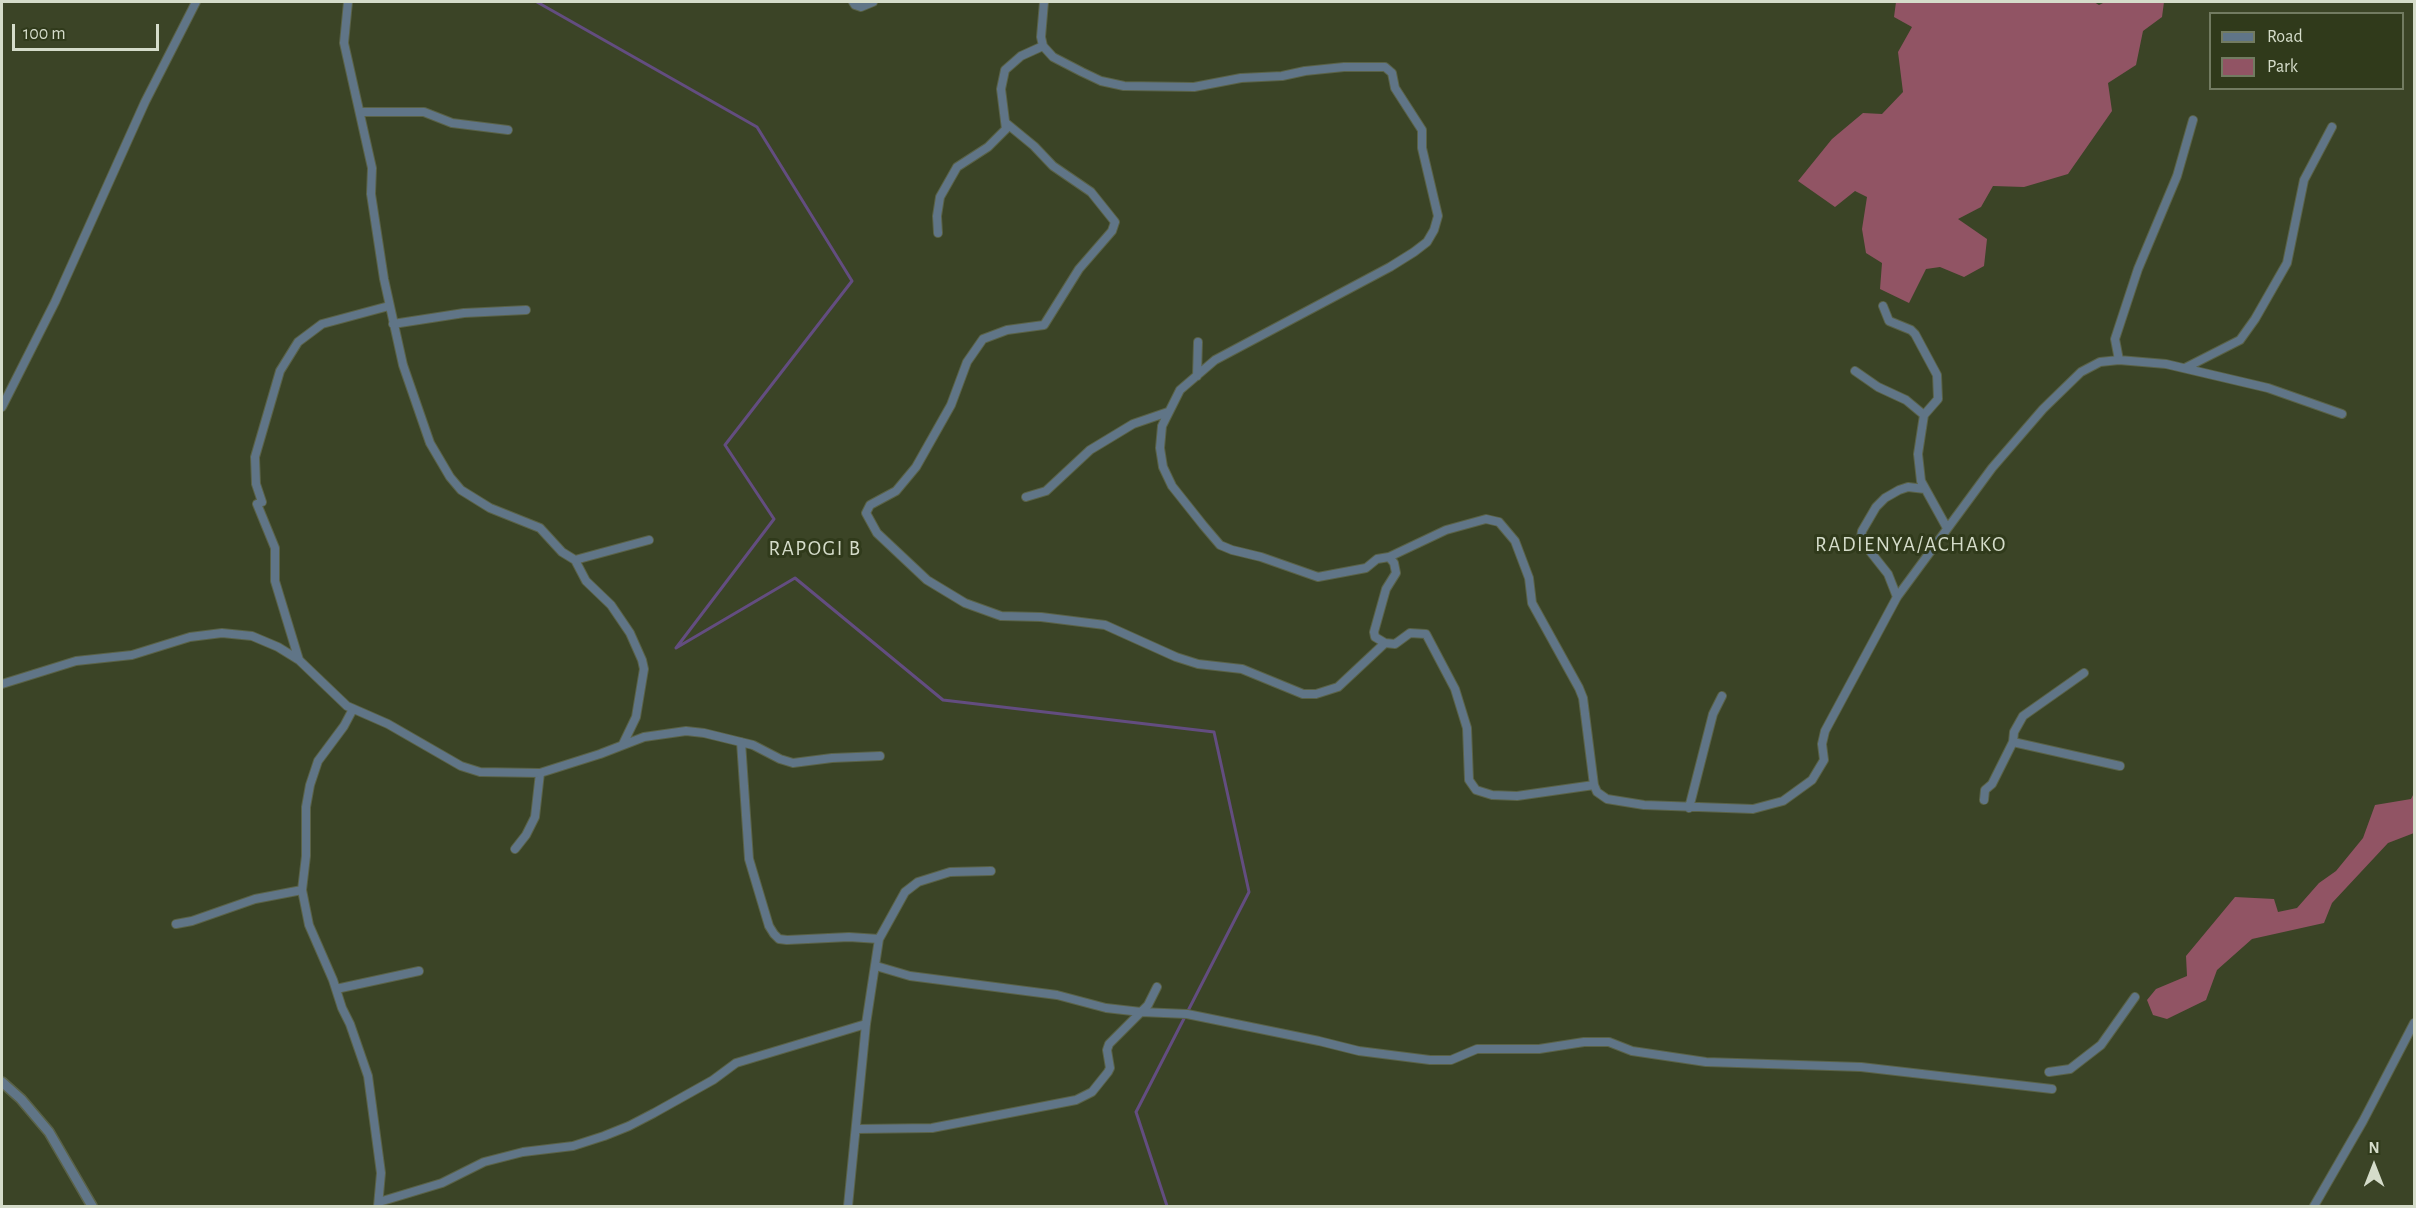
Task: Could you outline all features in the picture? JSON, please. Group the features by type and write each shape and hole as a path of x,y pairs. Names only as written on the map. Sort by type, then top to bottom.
{"street":[{"path":"2,407 55,302 145,102 196,2"},
{"path":"348,2 344,43 372,168 373,214 389,306 402,365 430,443 450,477 461,490 490,508 540,528 561,552 575,560 586,581 630,633 644,669 636,717 623,744"},
{"path":"853,2 861,7 873,2"},
{"path":"1044,2 1042,46 1053,57 1082,72 1101,81 1124,86 1194,87 1241,78 1282,76 1344,67 1385,67 1392,73 1395,88 1422,130 1422,148 1438,216 1434,230 1427,242 1390,267 1215,360 1180,390 1162,426 1160,448 1163,467 1172,486 1220,544 1318,577 1366,568 1377,559 1389,557 1446,530 1486,519 1499,522 1515,541 1529,578 1532,603 1579,688 1583,698 1594,785 1603,798 1612,801 1689,808 1753,809 1783,801 1812,780 1824,760 1822,744 1825,731 1897,597 1992,468 2043,409 2081,372 2100,362 2119,360 2185,368 2268,388 2342,414"},
{"path":"1042,46 1021,56 1005,70 1001,88 1002,108 1006,123 1034,146 1053,166 1091,192 1115,222 1112,231 1079,269 1044,325 1007,330 983,339 967,362 951,405 916,467 896,491 870,506 866,513 877,533 927,580 965,603 1001,616 1041,617 1105,625 1176,657 1198,664 1242,669 1303,694 1316,694 1338,687 1385,643"},
{"path":"360,112 424,112 452,123 508,130"},
{"path":"2119,360 2115,339 2138,269 2177,176 2193,120"},
{"path":"938,233 937,216 940,197 946,183 957,167 988,147 1001,134 1006,123"},
{"path":"2185,368 2240,340 2255,319 2287,263 2304,180 2332,127"},
{"path":"299,660 275,581 275,548 260,503 256,484 255,457 280,371 298,342 322,324 389,306"},
{"path":"1883,306 1889,321 1915,334 1937,375 1938,399 1924,415 1918,454 1919,469 1925,489 1947,528"},
{"path":"393,324 465,313 526,310"},
{"path":"1197,376 1198,342"},
{"path":"1855,370 1878,387 1906,400 1924,415"},
{"path":"1026,496 1046,490 1090,450 1132,424 1168,412"},
{"path":"1897,597 1888,574 1865,545 1861,537 1862,531 1875,507 1885,498 1908,487 1925,489"},
{"path":"575,560 649,540"},
{"path":"1389,557 1394,563 1396,573 1386,589 1374,632 1375,637 1385,643 1395,644 1410,633 1426,634 1455,689 1467,728 1469,780 1476,790 1492,795 1517,796 1594,785"},
{"path":"2,684 76,661 132,656 190,637 222,633 252,636 278,647 299,660 339,699 353,709 388,724 461,766 480,772 540,773 660,733 686,731 741,742 793,763 832,758 880,756"},
{"path":"1984,801 1985,790 1992,784 2023,716 2084,673"},
{"path":"1689,808 1713,714 1722,696"},
{"path":"353,709 344,726 318,761 310,785 306,807 306,856 302,890 309,925 322,950 368,1076 381,1173 379,1204 442,1183 484,1162 523,1152 573,1146 604,1136 654,1113 713,1080 736,1063 866,1024"},
{"path":"741,742 749,859 774,934 780,939 787,940 849,937 879,939"},
{"path":"2013,742 2120,766"},
{"path":"515,849 526,835 535,817 540,773"},
{"path":"848,1206 866,1024 879,939 905,891 918,882 950,872 991,871"},
{"path":"176,924 192,921 255,899 302,890"},
{"path":"876,966 910,976 1057,995 1106,1008 1187,1014 1359,1051 1430,1060 1451,1060 1477,1049 1539,1049 1584,1042 1609,1042 1632,1051 1706,1062 1861,1067 2052,1089"},
{"path":"336,989 419,971"},
{"path":"857,1129 932,1128 1077,1100 1092,1092 1108,1072 1110,1068 1107,1050 1109,1044 1148,1005 1157,987"},
{"path":"2049,1072 2070,1069 2101,1045 2135,997"},
{"path":"2314,1206 2363,1121 2415,1023"},
{"path":"2,1082 21,1099 49,1132 92,1206"}],"green space":[{"path":"1896,2 2094,2 2099,5 2105,2 2164,2 2162,17 2143,31 2136,65 2108,83 2112,111 2068,174 2024,187 1993,186 1981,207 1958,219 1987,239 1984,266 1964,277 1940,267 1926,269 1909,303 1880,289 1882,263 1866,253 1862,229 1867,197 1855,191 1835,207 1798,181 1832,139 1863,113 1882,114 1903,92 1898,52 1912,27 1894,17"},
{"path":"2414,793 2414,833 2388,843 2332,903 2324,923 2252,939 2217,970 2206,1000 2167,1019 2153,1015 2147,1000 2156,989 2187,976 2186,956 2235,897 2274,899 2278,912 2297,908 2319,883 2336,871 2363,838 2375,805 2411,799"}],"waterway":[{"path":"537,2 757,127 852,281 725,445 774,519 676,648 795,578 943,700 1214,732 1249,892 1136,1112 1167,1206"}],"district":[{"name":"RADIENYA/ACHAKO","path":"1911,545"},
{"name":"RAPOGI B","path":"815,549"}]}
